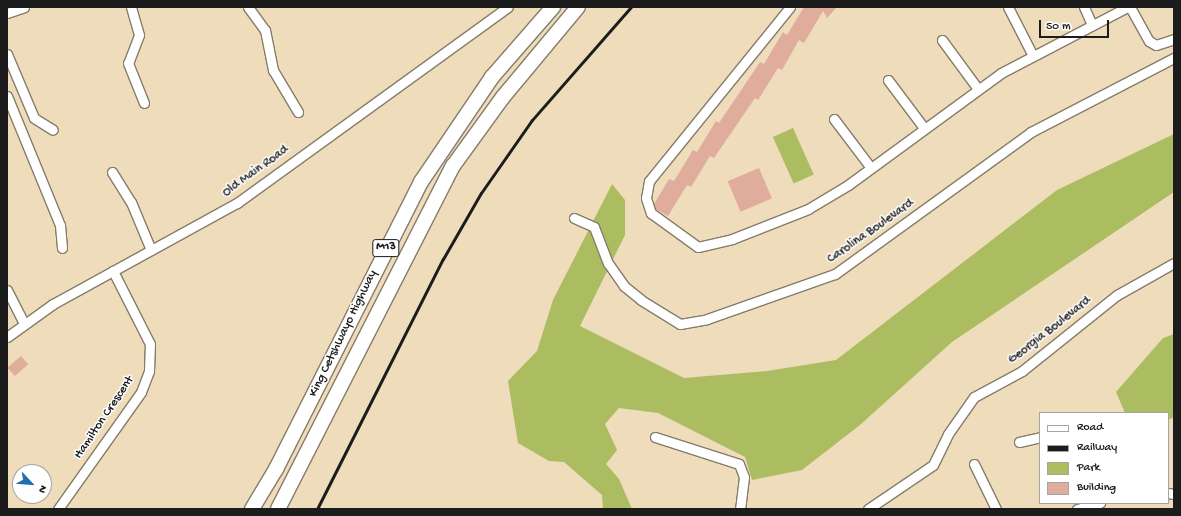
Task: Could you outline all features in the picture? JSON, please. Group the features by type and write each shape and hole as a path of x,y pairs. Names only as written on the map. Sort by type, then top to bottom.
{"highway":[{"path":"527,36 545,7"},
{"name":"King Cetshwayo Highway","path":"252,509 279,462 421,182 468,110 527,36 553,7"},
{"name":"King Cetshwayo Highway","path":"278,509 443,183 475,134 578,7"},
{"path":"548,43 586,7"}],"street":[{"path":"7,13 24,7"},
{"path":"131,7 139,35 128,63 144,103"},
{"path":"248,7 265,30 273,70 298,112"},
{"name":"Old Main Road","path":"7,337 24,324 114,271 237,203 508,7"},
{"path":"790,7 649,181 646,198 651,213 686,241 707,248 808,209 871,168 978,89 1032,54 1128,7 1149,41 1156,45 1174,39"},
{"path":"1008,7 1032,54"},
{"path":"1084,7 1092,25"},
{"path":"942,40 978,89"},
{"path":"7,54 34,118 53,130"},
{"name":"Carolina Boulevard","path":"574,218 594,227 608,264 624,286 641,300 680,324 707,319 835,274 1030,132 1174,58"},
{"path":"888,80 924,128"},
{"path":"7,96 60,225 62,248"},
{"path":"834,119 871,168"},
{"path":"112,172 131,202 151,250"},
{"name":"Georgia Boulevard","path":"868,509 934,465 948,434 974,397 1022,371 1117,295 1174,263"},
{"name":"Hamilton Crescent","path":"58,509 141,392 149,371 150,344 114,271"},
{"path":"7,290 24,324"},
{"path":"655,437 738,464 744,477 740,509"},
{"path":"1019,442 1039,437"},
{"path":"974,464 996,509"},
{"path":"1077,509 1096,504"}],"green space":[{"path":"793,128 814,175 794,184 773,137"},
{"path":"1174,134 1174,192 952,342 860,425 802,470 752,480 745,457 658,413 619,408 605,424 617,450 606,464 619,479 632,509 603,509 602,495 564,462 549,461 518,443 508,381 537,351 553,300 612,184 625,200 625,235 580,326 684,378 767,371 836,360 1057,190"},
{"path":"1174,334 1174,417 1169,420 1169,412 1125,412 1116,392 1163,338"}],"building":[{"path":"804,7 837,7 827,18 823,11 804,43 799,40 782,70 778,68 758,100 755,98 714,158 710,156 691,187 687,185 668,216 656,209 654,204 669,179 674,181 693,150 697,152 716,121 719,123 760,62 764,64 783,32 787,35"},
{"path":"759,168 772,198 741,212 728,181"},
{"path":"21,356 28,364 15,376 7,368"}],"railway":[{"path":"317,509 443,259 481,193 532,120 631,7"}]}
